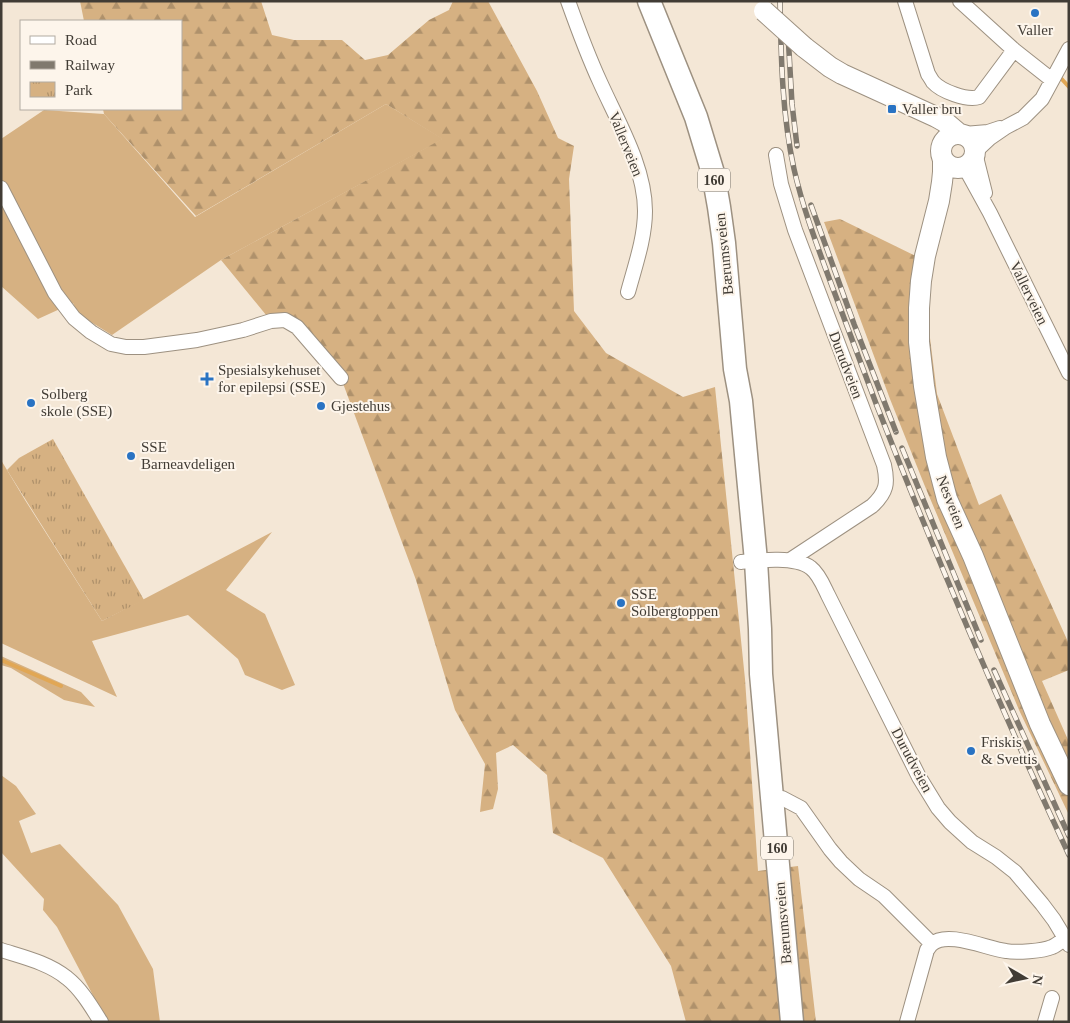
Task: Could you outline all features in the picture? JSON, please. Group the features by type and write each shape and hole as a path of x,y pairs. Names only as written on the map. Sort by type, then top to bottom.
{"main road":[{"name":"Bærumsveien","path":"649,1 696,117 713,172 719,207 735,369 733,402 735,478 748,561 751,631 760,674 792,1022"}],"street":[{"name":"Vallerveien","path":"568,1 587,53 630,147 642,183 645,211 643,234 628,292"},
{"path":"905,1 928,74 940,88 974,98 979,97 1014,50"},
{"path":"960,1 1014,50 1052,80"},
{"path":"759,6 817,58 836,70 945,122 952,142 948,165 954,168 968,160 990,138 1023,118 1042,99 1069,49"},
{"path":"952,142 1006,127"},
{"path":"952,142 970,138 974,144 968,160"},
{"name":"Nesveien","path":"952,142 943,172 925,256 919,308 919,342 936,458 947,498 1037,717 1069,785"},
{"name":"Durudveien","path":"776,155 781,184 795,230 884,464 887,477 886,487 882,495 872,506 790,560"},
{"name":"Vallerveien","path":"968,160 968,173 990,213 1069,373"},
{"name":"Nesveien","path":"938,201 968,160"},
{"path":"1,188 55,293 74,318 91,332 111,344 126,347 144,347 197,340 243,330 271,321 285,320 297,328 341,378"},
{"name":"Durudveien","path":"748,561 790,560 811,568 820,579 919,777 938,808 972,842 1015,872 1042,904 1067,941 1052,947 1025,951 1007,951 952,939 940,940 932,944"},
{"path":"782,798 801,808 841,862 859,879 884,896 932,944 927,950 907,1022"},
{"path":"1,950 43,965 67,978 84,996 100,1022"},
{"path":"1045,1022 1052,998"}],"green space":[{"path":"80,1 261,1 272,35 294,40 342,40 365,60 388,55 429,20 449,10 453,1 488,1 537,91 558,138 574,146 569,179 574,311 606,353 683,397 715,387 745,679 758,871 798,866 816,1022 686,1022 671,966 603,858 553,833 547,775 513,745 496,753 498,789 493,809 480,812 485,764 455,710 416,580 341,378 285,320 271,321 221,260 442,139 386,104 196,216 104,114 103,110 182,110 182,20 84,20"},
{"path":"386,104 443,139 221,260 112,335 78,314 73,303 38,319 1,286 1,139 44,110 104,114 195,217"},
{"path":"840,219 930,263 924,290 937,394 979,505 1001,494 1069,644 1069,670 1042,681 1069,742 1069,815 1019,710 890,399 824,222"},
{"path":"53,439 144,600 102,621 7,470 19,458"},
{"path":"1,460 102,621 272,532 226,590 265,614 295,685 282,690 245,675 238,659 188,615 92,641 117,697 1,643"},
{"path":"1,656 81,692 95,707 64,700 11,668 1,665"},
{"path":"1,775 16,786 36,814 19,821 31,853 60,844 118,905 153,969 160,1022 107,1022 57,927 43,910 44,899 1,852"}],"waterway":[{"path":"1059,76 1069,87"},
{"path":"1,660 61,686"}],"railway":[{"path":"780,1 782,65 787,128 794,169 811,228 877,406 922,519 993,688 1069,855"},
{"path":"788,34 792,104 797,146"},
{"path":"811,205 896,432"},
{"path":"902,448 981,640"},
{"path":"994,670 1069,836"}],"place":[{"name":"Valler","path":"1035,13"},
{"name":"Valler bru","path":"892,109"},
{"name":"Spesialsykehuset for epilepsi (SSE)","path":"207,379"},
{"name":"Solberg skole (SSE)","path":"31,403"},
{"name":"Gjestehus","path":"321,406"},
{"name":"SSE Barneavdeligen","path":"131,456"},
{"name":"SSE Solbergtoppen","path":"621,603"},
{"name":"Friskis & Svettis","path":"971,751"}]}
